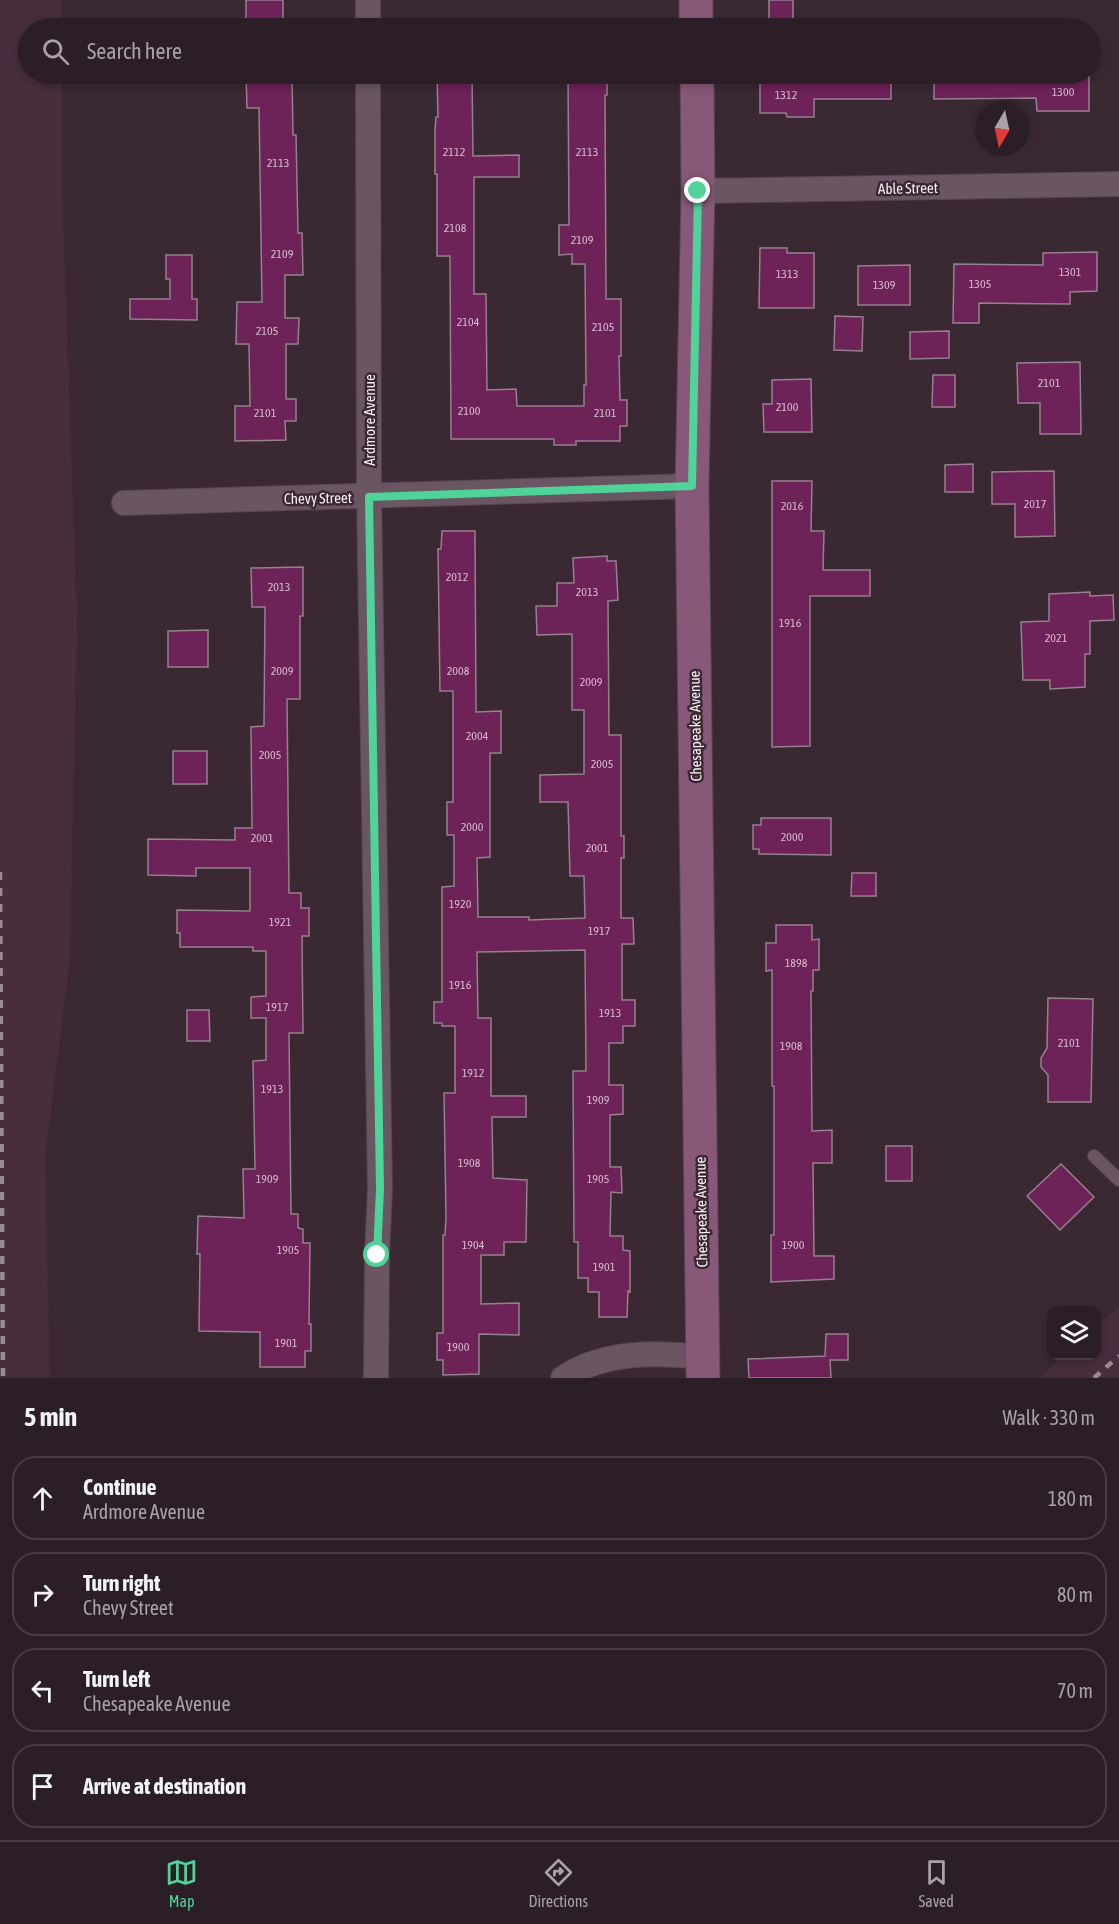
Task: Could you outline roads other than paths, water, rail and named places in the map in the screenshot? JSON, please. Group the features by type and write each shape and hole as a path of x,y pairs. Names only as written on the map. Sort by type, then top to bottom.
{"street":[{"path":"368,0 368,18"},
{"path":"696,0 696,18"},
{"name":"Ardmore Avenue","path":"368,84 369,497 380,1189 376,1266 376,1378"},
{"name":"Chesapeake Avenue","path":"697,84 698,191 692,486 702,1368"},
{"name":"Able Street","path":"698,191 1119,184"},
{"name":"Chevy Street","path":"124,503 692,486"},
{"path":"563,1378 575,1371 626,1355 670,1354 702,1368"}],"lane":[{"path":"1094,1156 1119,1180"}],"railway":[{"path":"0,872 3,1378"},
{"path":"1094,1378 1119,1356"}]}
